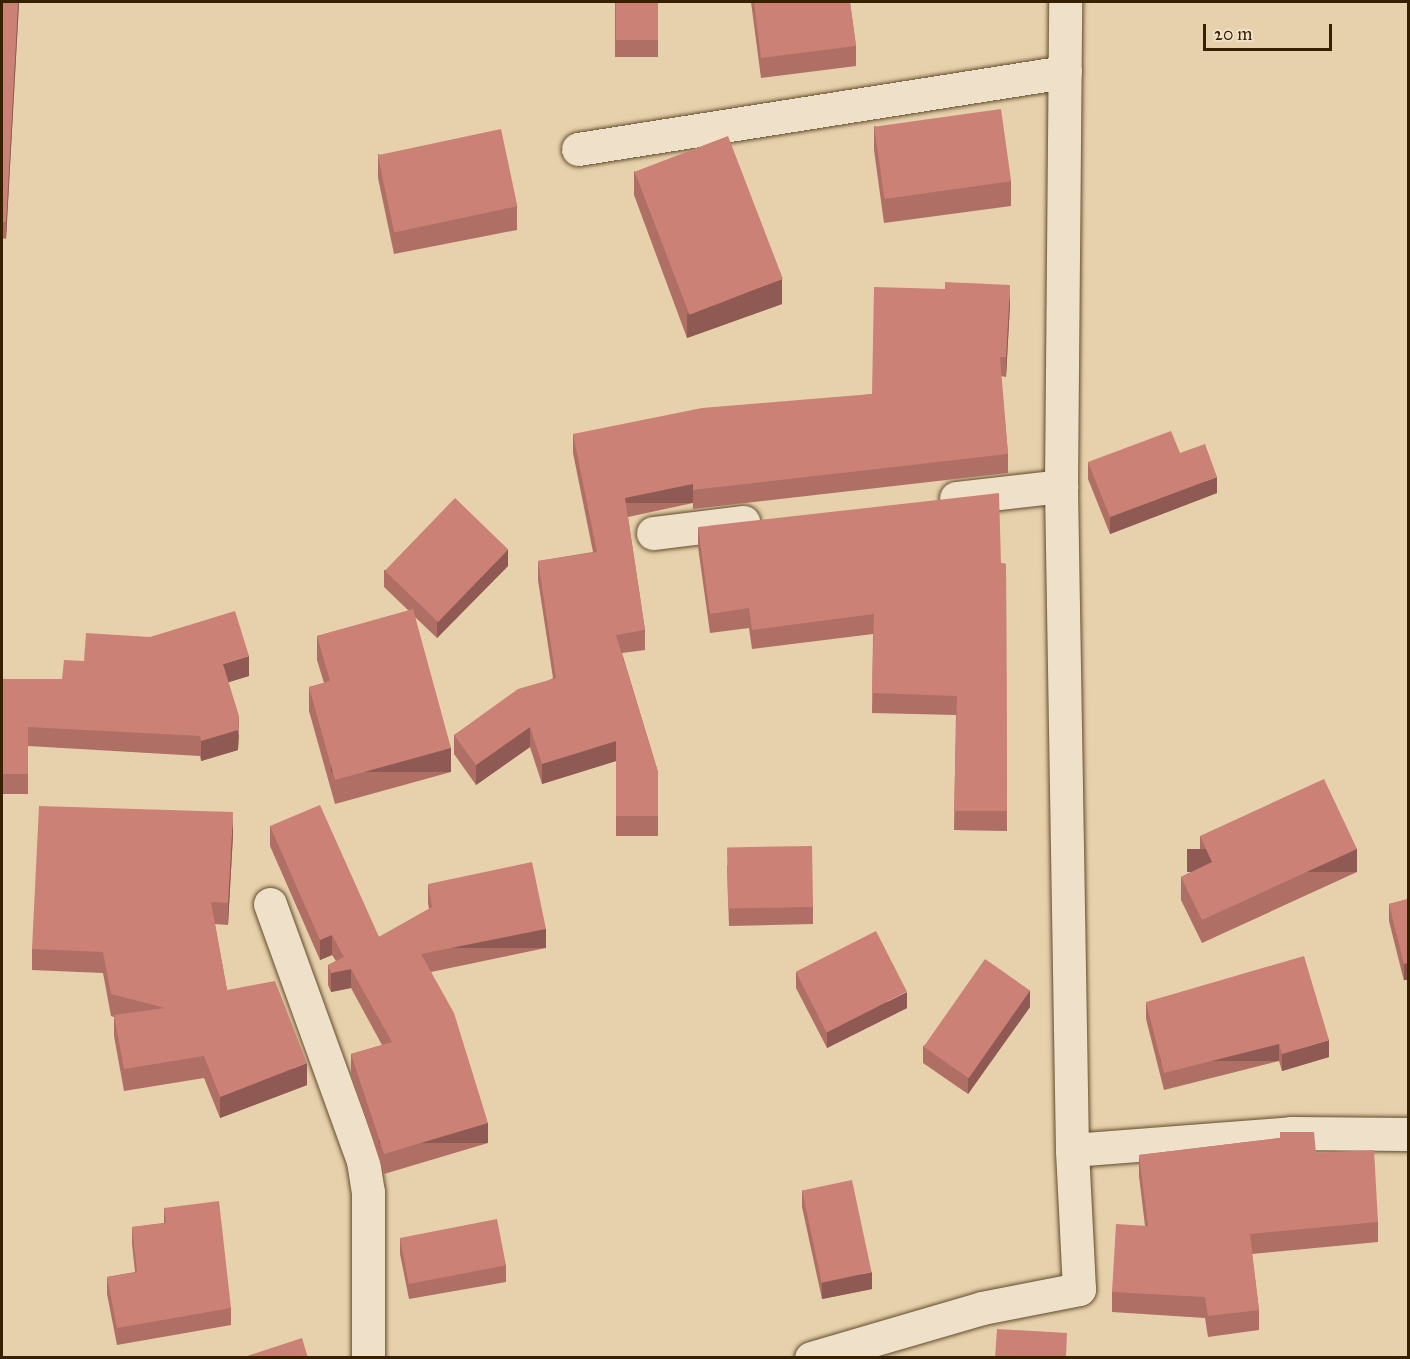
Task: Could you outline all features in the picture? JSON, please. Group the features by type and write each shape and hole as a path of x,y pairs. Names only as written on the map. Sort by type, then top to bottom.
{"street":[{"path":"812,1358 982,1308 1079,1289 1072,1150 1061,486 1065,2"},
{"path":"578,149 1065,72"},
{"path":"921,502 1061,486"},
{"path":"653,533 770,519"},
{"path":"270,904 363,1161 368,1192 368,1358"},
{"path":"1072,1150 1291,1133 1408,1134"}],"building":[{"path":"2,2 18,2 6,222 2,222"},
{"path":"616,2 658,2 658,40 616,40"},
{"path":"754,2 850,2 856,46 761,58"},
{"path":"1001,109 1011,181 884,199 874,127"},
{"path":"501,129 517,206 394,232 378,155"},
{"path":"728,136 783,279 689,315 635,172"},
{"path":"945,282 1010,285 1006,357 1000,357 1008,454 693,490 693,484 625,498 645,630 616,635 658,772 658,816 616,816 616,741 542,764 530,727 476,765 454,735 518,689 556,678 538,561 597,552 573,434 702,408 872,394 874,287 945,289"},
{"path":"1171,431 1180,453 1205,444 1217,477 1110,517 1088,462"},
{"path":"999,493 1001,563 1006,564 1007,811 954,811 957,696 872,693 874,614 752,630 749,608 710,614 698,527"},
{"path":"455,498 508,549 438,622 385,571"},
{"path":"413,609 451,748 335,780 309,687 330,681 317,636"},
{"path":"235,611 249,656 223,664 239,716 238,730 201,741 200,736 28,727 28,774 2,774 2,679 62,679 64,660 84,661 86,633 150,637"},
{"path":"1324,779 1357,849 1202,920 1181,877 1212,862 1200,836"},
{"path":"320,805 379,937 432,907 428,884 532,862 546,929 421,954 454,1013 488,1123 384,1154 351,1054 392,1042 351,969 331,973 328,965 344,957 332,935 320,940 270,826"},
{"path":"39,806 233,812 228,903 211,902 227,990 275,981 307,1063 220,1097 204,1056 124,1069 114,1015 165,1008 111,994 103,952 32,949"},
{"path":"812,846 813,907 728,908 727,847"},
{"path":"1408,899 1408,963 1404,964 1389,904"},
{"path":"876,931 907,992 827,1032 796,972"},
{"path":"1304,956 1329,1040 1282,1054 1279,1044 1164,1073 1146,1002"},
{"path":"985,959 1030,991 969,1078 924,1047"},
{"path":"1280,1132 1314,1132 1316,1153 1374,1150 1378,1222 1250,1234 1259,1310 1208,1316 1205,1297 1112,1292 1116,1224 1148,1226 1139,1155 1280,1138"},
{"path":"852,1180 872,1272 822,1283 802,1191"},
{"path":"219,1201 231,1308 117,1328 107,1277 137,1272 132,1227 166,1223 164,1208"},
{"path":"497,1219 506,1265 409,1284 400,1238"},
{"path":"997,1329 1067,1333 1066,1358 995,1358"},
{"path":"302,1338 308,1358 241,1358"}]}
